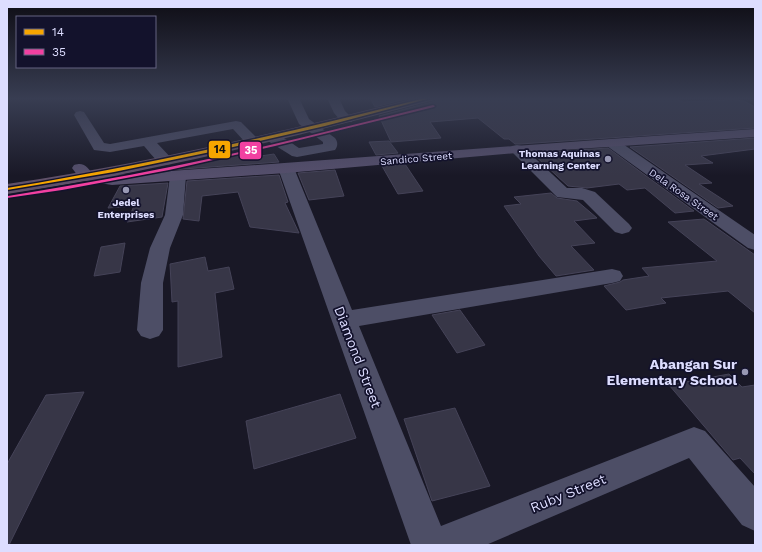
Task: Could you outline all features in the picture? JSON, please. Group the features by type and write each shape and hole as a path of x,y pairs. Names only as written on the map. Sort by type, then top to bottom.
{"highway":[{"path":"250,138 273,138 310,124"},
{"path":"7,179 168,164 250,138 310,124"},
{"path":"7,188 84,173"}],"main road":[{"name":"Sandico Street","path":"84,173 112,180 168,164 286,168 517,149 755,133"}],"street":[{"path":"85,124 99,147 110,148 236,125 250,138"},
{"path":"273,138 297,153 330,147 330,141 310,124"},
{"path":"147,141 168,164 174,215 160,248 152,283 150,330"},
{"name":"Dela Rosa Street","path":"612,143 755,244"},
{"path":"517,149 563,194 582,193 589,196 622,228"},
{"name":"Diamond Street","path":"286,168 430,545"},
{"path":"344,320 612,276"},
{"name":"Ruby Street","path":"442,545 694,441 755,513"}],"building":[{"path":"383,124 431,124 441,138 391,142"},
{"path":"485,124 755,124 755,128 520,144 515,144 509,139 504,139"},
{"path":"755,138 755,149 701,156 713,163 685,165 712,183 699,184 733,206 718,208 630,147"},
{"path":"389,141 398,153 376,155 369,142"},
{"path":"608,148 694,211 675,213 645,188 627,190 619,184 587,188 568,186 532,153"},
{"path":"238,152 240,159 274,154 279,162 156,171"},
{"path":"405,164 423,191 398,194 382,166"},
{"path":"335,170 344,196 309,200 298,173"},
{"path":"279,175 288,202 285,203 299,233 250,227 238,192 202,196 199,221 183,219 187,181"},
{"path":"168,183 162,217 127,222 134,206 108,208 120,186"},
{"path":"551,193 557,198 577,201 597,218 574,221 595,243 571,246 594,270 556,276 539,256 504,206 521,204 514,197"},
{"path":"704,219 755,255 755,313 728,291 661,298 666,303 626,310 604,286 623,280 649,276 642,268 717,261 668,222"},
{"path":"125,243 120,272 94,276 101,247"},
{"path":"205,257 208,271 229,267 234,289 215,293 222,357 178,367 178,301 172,302 170,264"},
{"path":"460,310 485,345 457,353 432,315"},
{"path":"729,374 742,387 755,385 755,474 740,458 733,460 669,385"},
{"path":"84,392 9,545 7,545 7,464 46,395"},
{"path":"340,394 356,438 254,469 246,421"},
{"path":"455,408 490,486 432,501 404,419"}],"transit line":[{"name":"14","path":"7,189 114,171 220,149 326,124"},
{"name":"35","path":"8,197 62,189 222,157 361,124"}],"place":[{"name":"Thomas Aquinas Learning Center","path":"608,159"},
{"name":"Jedel Enterprises","path":"126,190"},
{"name":"Abangan Sur Elementary School","path":"745,372"}]}
